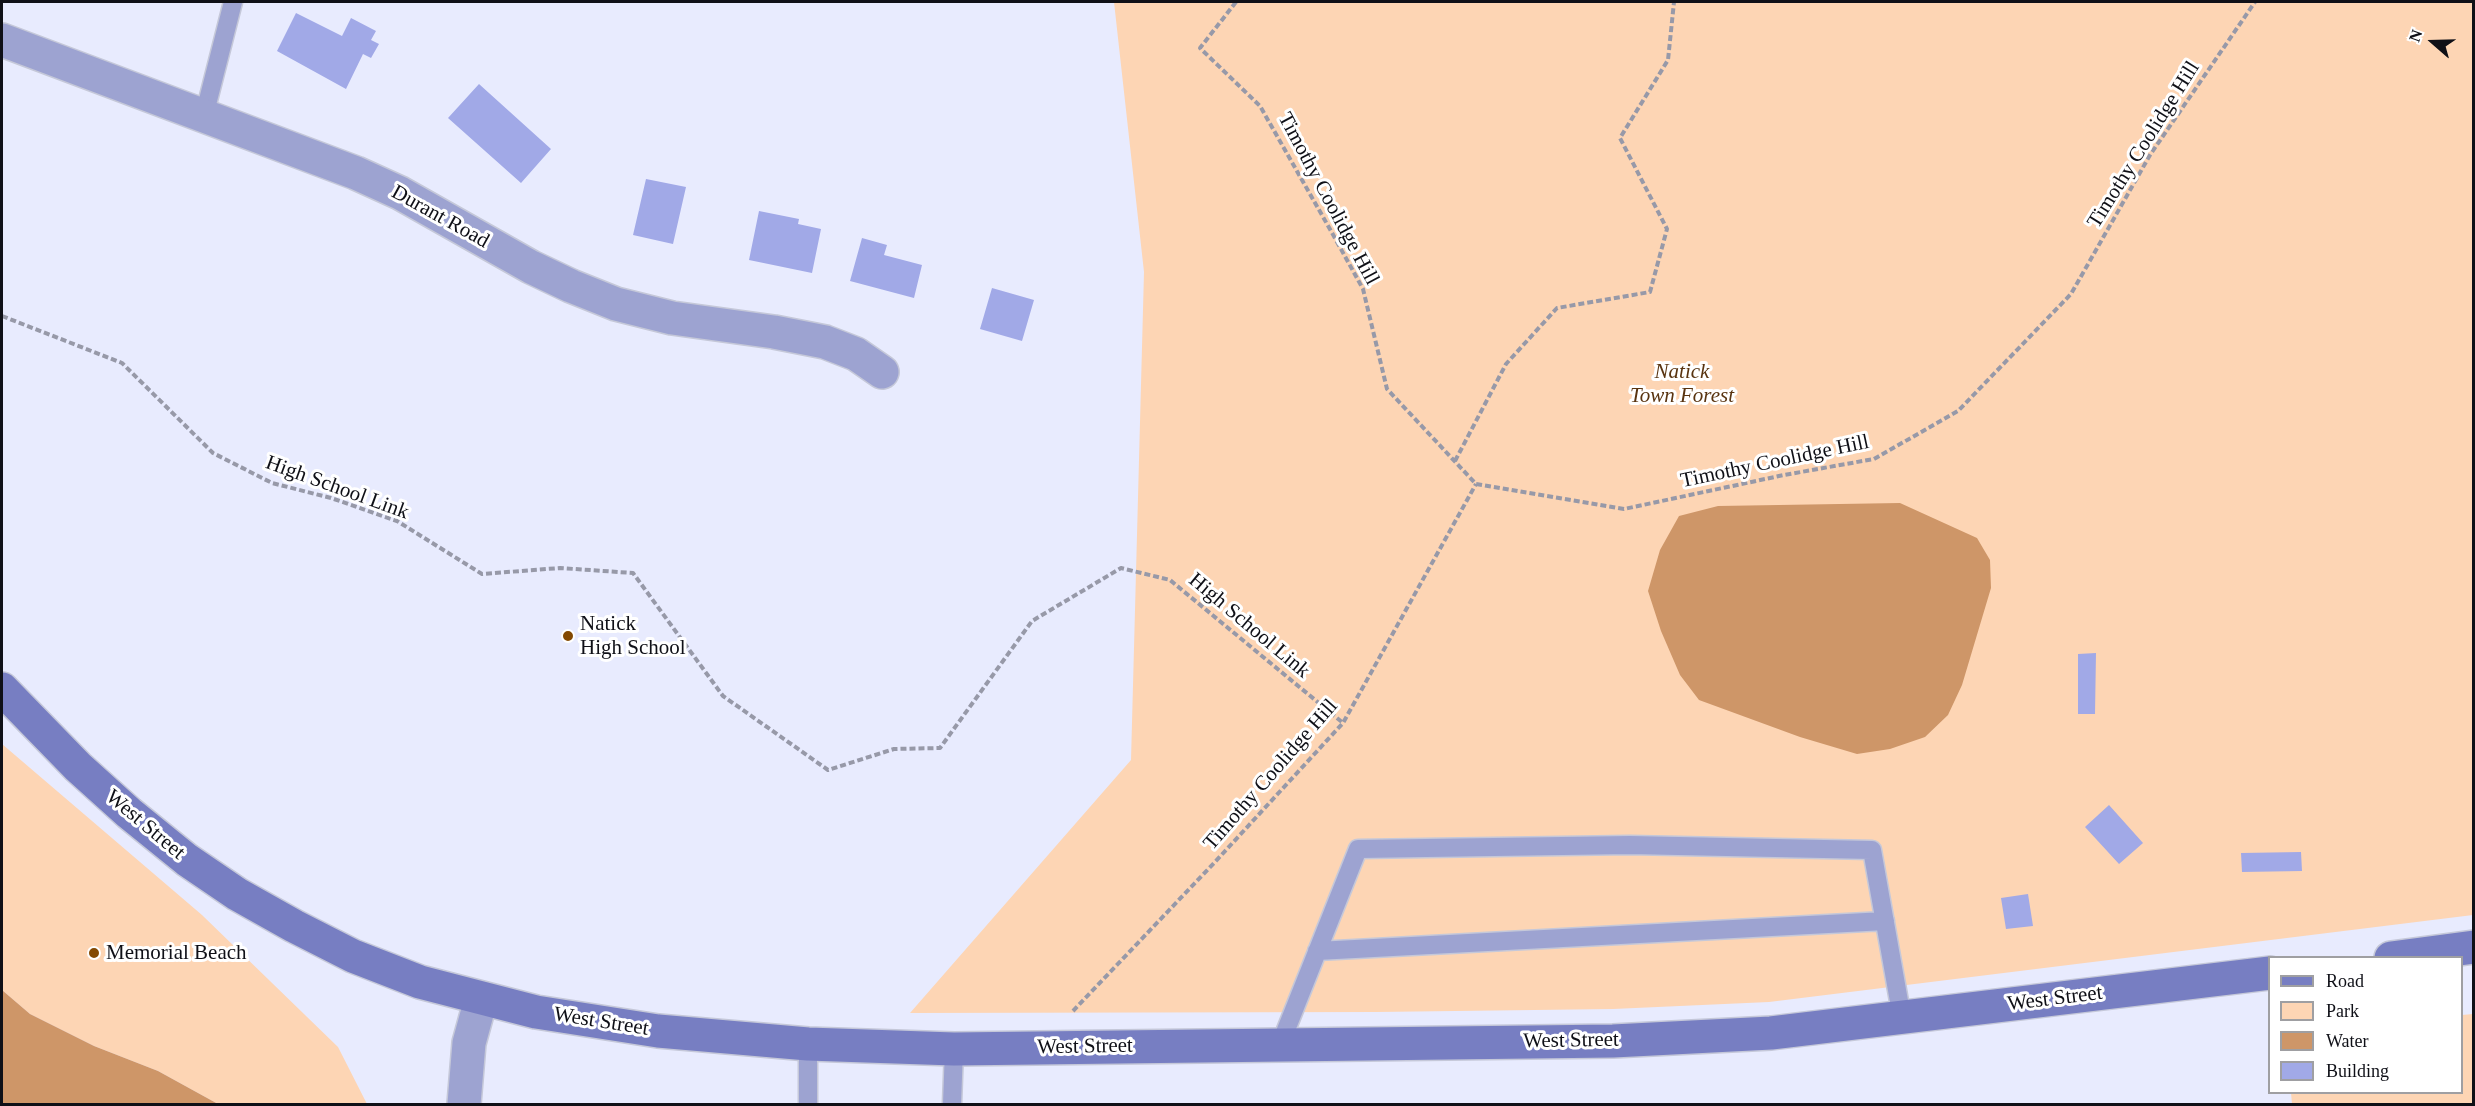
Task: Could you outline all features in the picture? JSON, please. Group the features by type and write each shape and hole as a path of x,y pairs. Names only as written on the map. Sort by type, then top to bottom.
{"street":[{"name":"Durant Road","path":"2,40 356,173 400,193 531,267 616,304 672,318 774,332 825,342 855,354 882,372"},
{"name":"West Street","path":"2,689 78,767 129,813 187,860 237,894 353,956 420,982 481,999 536,1012 647,1029 808,1044 954,1049 1691,1038 1771,1033 2268,973"},
{"path":"2399,956 2474,947"},
{"path":"464,1104 469,1043 481,999"}],"lane":[{"path":"204,116 233,2"},
{"path":"1280,1045 1358,849 1630,845 1872,850 1902,1018"},
{"path":"1317,951 1885,921"},
{"path":"808,1044 808,1104"},
{"path":"952,1104 954,1049"}],"path":[{"name":"Timothy Coolidge Hill","path":"1236,2 1200,48 1260,106 1363,290 1388,389 1476,484 1624,509 1784,475 1874,459 1958,411 2071,294 2150,155 2255,2"},
{"path":"1455,461 1506,364 1557,308 1650,292 1667,229 1620,138 1668,60 1674,2"},
{"name":"High School Link","path":"2,316 122,363 213,453 272,483 332,498 397,521 482,573 560,568 633,573 723,696 828,770 894,749 940,748 1032,621 1121,568 1170,580 1343,723"},
{"name":"Timothy Coolidge Hill","path":"1037,1048 1215,862 1343,723 1476,484"}],"green space":[{"name":"Natick Town Forest","path":"1114,2 2473,2 2473,915 1769,1002 1613,1009 910,1013 1131,760 1144,272"},
{"name":"Memorial Beach","path":"2,744 202,915 338,1047 367,1104 218,1104 158,1071 94,1046 30,1014 2,990"},
{"path":"2473,1014 2473,1104 2292,1104 2291,1094 2463,1094 2463,1015"}],"water":[{"path":"1900,503 1977,538 1990,560 1991,588 1962,685 1948,715 1925,737 1890,749 1857,754 1800,737 1699,700 1680,675 1661,631 1648,591 1660,550 1679,516 1718,506"},
{"path":"2,990 30,1014 94,1046 158,1071 218,1104 2,1104"}],"building":[{"path":"296,13 342,36 351,18 376,31 371,40 379,44 371,58 363,54 346,89 277,51"},
{"path":"479,84 551,149 521,183 448,118"},
{"path":"646,179 686,187 673,244 633,235"},
{"path":"759,211 799,219 798,224 821,229 812,273 749,260"},
{"path":"862,238 887,245 884,255 922,265 914,298 850,281"},
{"path":"992,288 1034,300 1022,341 980,329"},
{"path":"2096,653 2095,714 2078,714 2078,654"},
{"path":"2109,805 2143,843 2119,864 2085,827"},
{"path":"2301,852 2302,871 2242,872 2241,853"},
{"path":"2028,894 2033,926 2006,929 2001,898"}],"place":[{"name":"Natick High School","path":"568,636"},
{"name":"Memorial Beach","path":"94,953"}]}
